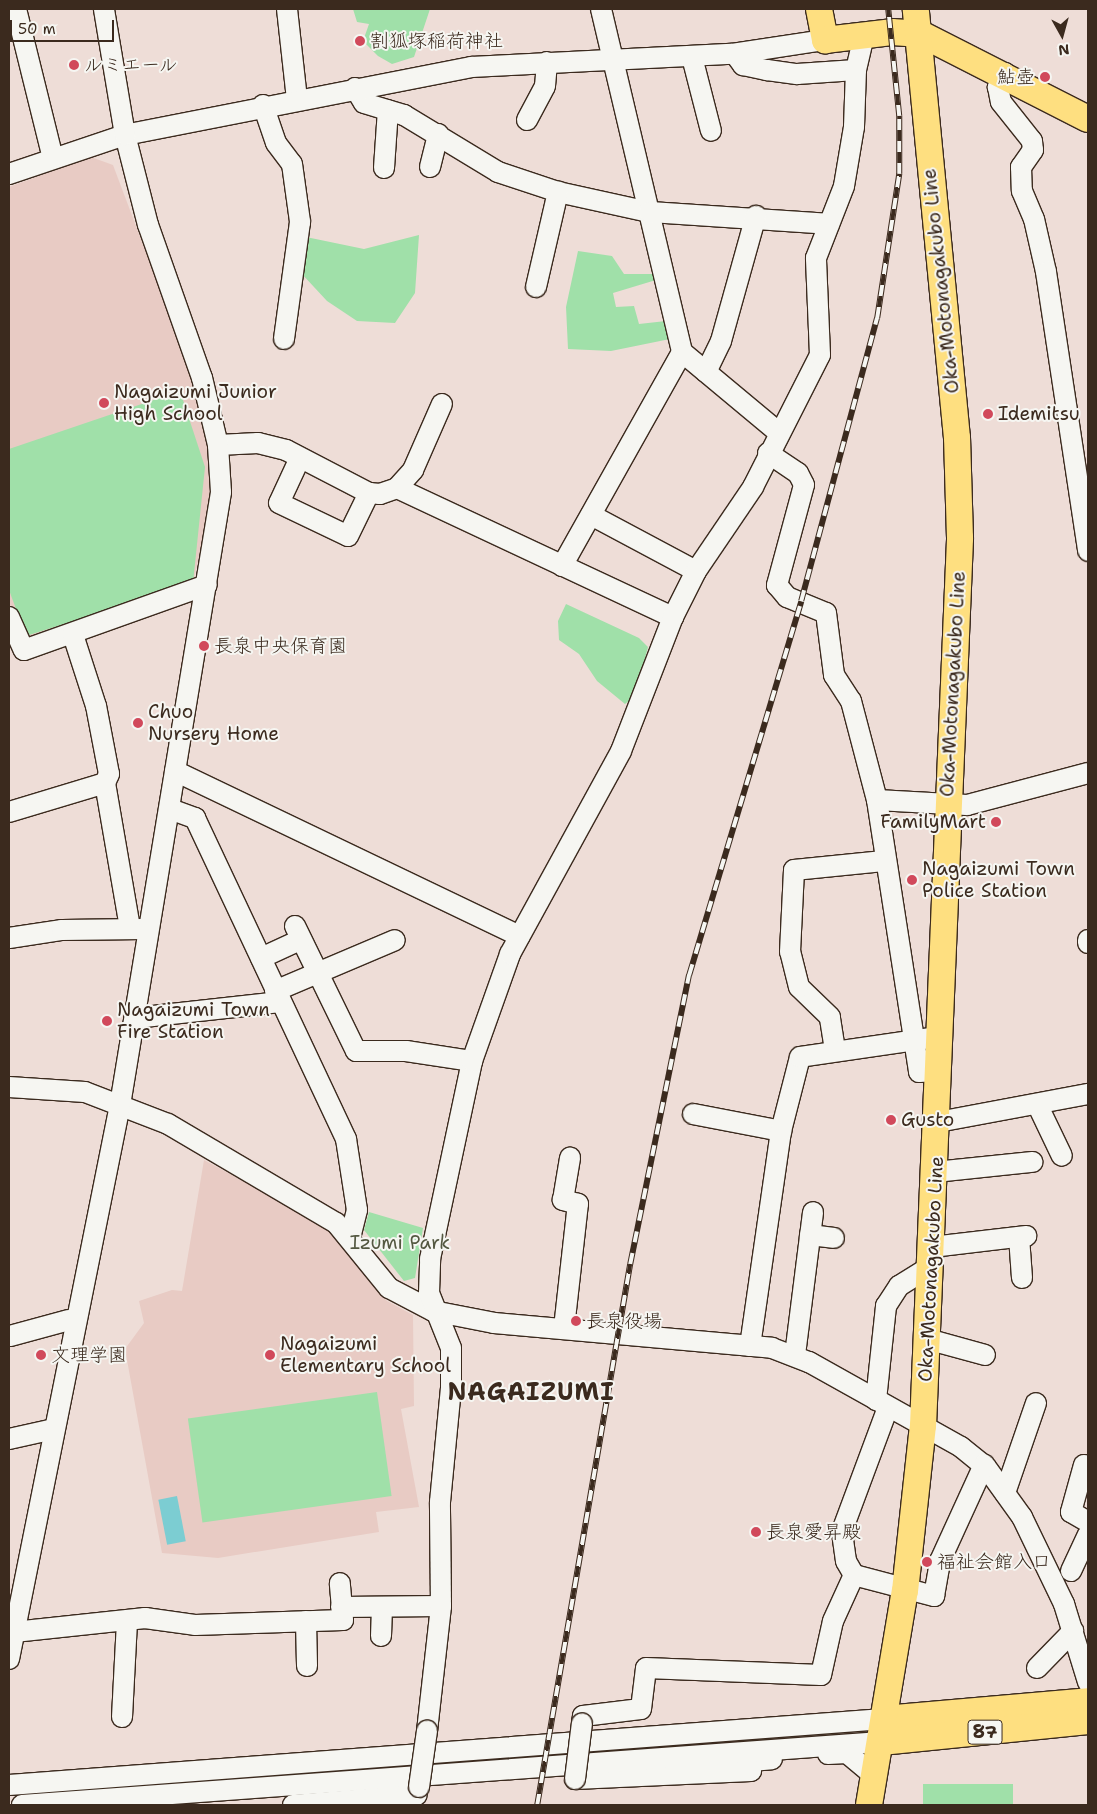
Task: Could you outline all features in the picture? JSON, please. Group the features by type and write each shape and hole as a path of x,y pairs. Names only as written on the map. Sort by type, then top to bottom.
{"main road":[{"path":"820,9 825,40 864,36 921,34 1005,73 1088,119"},
{"name":"Oka-Motonagakubo Line","path":"869,1805 873,1775 883,1731 904,1591 924,1426 938,1122 938,1071 928,1039 947,801 960,538 957,438 930,190 921,34 916,9"},
{"name":"87","path":"883,1731 1088,1701"},
{"name":"87","path":"883,1731 1088,1721"}],"street":[{"path":"16,9 54,159"},
{"path":"9,1660 14,1632 16,1584 54,1429 120,1105 135,1018 139,929 170,809 220,514 218,446 202,378 154,242 125,135 104,9"},
{"path":"287,9 297,100"},
{"path":"601,9 682,352 778,432"},
{"path":"293,1805 417,1796 427,1731 441,1606 440,1502 450,1423 451,1348 433,1311 430,1259 472,1061 519,936 621,751 673,616 696,571 753,487 778,432 810,383 820,355 816,258 844,186 854,127 856,70 864,36"},
{"path":"9,174 125,135 264,105 471,67 612,57 692,57 735,54 825,40"},
{"path":"735,54 743,65 797,74 856,70"},
{"path":"692,57 711,131"},
{"path":"527,120 545,86 547,62"},
{"path":"1005,73 998,87 1001,102 1032,141 1033,150 1021,167 1022,192 1034,219 1046,272 1088,551"},
{"path":"355,88 364,103 388,110 438,134 498,172 558,192 648,212 756,216 829,224"},
{"path":"264,105 276,143 292,164 300,222 284,339"},
{"path":"384,168 388,110"},
{"path":"430,167 438,134"},
{"path":"536,287 558,192"},
{"path":"706,372 721,341 756,216"},
{"path":"562,566 682,352"},
{"path":"397,488 414,470 442,404"},
{"path":"218,446 258,443 286,450 299,460 369,493 397,488 673,616"},
{"path":"750,1346 781,1131 800,1056 928,1039 884,860 877,800 851,701 834,676 826,613 786,598 777,585 804,485 798,473 768,454"},
{"path":"299,460 279,503 348,536 369,493"},
{"path":"591,515 696,571"},
{"path":"9,617 16,653 73,635 207,584"},
{"path":"73,635 96,706 109,774 105,783 139,929"},
{"path":"175,771 519,936"},
{"path":"877,800 947,801 967,805 1010,790 1088,774"},
{"path":"9,811 105,783"},
{"path":"170,809 195,818 277,996 346,1139 357,1210 350,1238"},
{"path":"835,1050 830,1017 799,987 790,952 794,870 884,860"},
{"path":"9,938 62,930 139,929"},
{"path":"261,958 298,933 356,1051 406,1051 472,1061"},
{"path":"135,1018 277,996 316,972 395,940"},
{"path":"9,1087 85,1092 168,1124 315,1208 350,1238 388,1288 433,1311 468,1320 750,1346 795,1355 924,1426 984,1466 1005,1492 1052,1580 1079,1636 1088,1682"},
{"path":"938,1122 1038,1106 1088,1094"},
{"path":"1038,1106 1062,1156"},
{"path":"693,1114 781,1131"},
{"path":"564,1328 578,1204 563,1200 570,1158"},
{"path":"935,1172 1032,1162"},
{"path":"795,1355 813,1212"},
{"path":"810,1235 834,1238"},
{"path":"984,1466 940,1561 934,1596 904,1591 854,1575 846,1560 842,1531 882,1403 886,1306 899,1286 931,1256 1022,1237 1022,1278"},
{"path":"10,1336 69,1320"},
{"path":"927,1339 985,1356"},
{"path":"1005,1492 1036,1403"},
{"path":"9,1439 54,1429"},
{"path":"1084,1465 1071,1512 1088,1522"},
{"path":"1052,1580 1080,1567 1088,1535"},
{"path":"854,1575 833,1621 821,1675 646,1668 641,1709 583,1716 575,1779 751,1771 751,1761 848,1753 873,1775"},
{"path":"14,1632 127,1620 165,1619 195,1625 342,1620 340,1582"},
{"path":"341,1607 441,1606"},
{"path":"381,1636 382,1607"},
{"path":"122,1717 127,1620"},
{"path":"306,1621 307,1666"},
{"path":"1037,1668 1079,1636"},
{"path":"883,1731 21,1805 10,1781 883,1731"}],"shaded area":[{"name":"Nagaizumi Junior High School","path":"91,157 113,165 195,383 209,445 211,504 193,583 34,640 22,635 9,602 9,187"},
{"name":"Nagaizumi Elementary School","path":"204,1160 323,1224 387,1301 413,1315 414,1406 401,1409 419,1507 376,1512 379,1532 218,1558 162,1553 125,1349 144,1323 139,1301 172,1290 182,1291"}],"green space":[{"path":"353,9 430,9 414,57 392,64 378,56 363,41 369,24 357,22"},
{"path":"419,235 415,293 395,323 357,321 327,301 301,273 306,237 364,249"},
{"path":"578,251 612,256 624,274 656,274 656,280 613,293 616,307 634,306 639,324 666,321 670,339 611,351 568,349 566,307"},
{"path":"180,391 205,467 193,583 26,636 9,590 9,449"},
{"path":"566,604 639,638 648,647 635,696 625,704 597,681 579,654 559,640 558,621"},
{"name":"Izumi Park","path":"369,1212 423,1228 415,1278 404,1281 364,1230"},
{"path":"377,1392 392,1496 202,1523 188,1419"},
{"path":"923,1784 1013,1784 1013,1805 923,1805"}],"water":[{"path":"177,1496 186,1541 167,1545 158,1500"}],"railway":[{"path":"537,1805 630,1264 689,975 801,601 877,318 899,174 899,116 888,9"}],"place":[{"name":"割狐塚稲荷神社","path":"360,41"},
{"name":"ルミエール","path":"74,65"},
{"name":"鮎壺","path":"1045,77"},
{"name":"Nagaizumi Junior High School","path":"104,403"},
{"name":"Idemitsu","path":"988,414"},
{"name":"長泉中央保育園","path":"204,646"},
{"name":"Chuo Nursery Home","path":"138,723"},
{"name":"FamilyMart","path":"996,822"},
{"name":"Nagaizumi Town Police Station","path":"912,880"},
{"name":"Nagaizumi Town Fire Station","path":"107,1021"},
{"name":"Gusto","path":"891,1120"},
{"name":"長泉役場","path":"576,1321"},
{"name":"文理学園","path":"41,1355"},
{"name":"Nagaizumi Elementary School","path":"270,1355"},
{"name":"長泉愛昇殿","path":"756,1532"},
{"name":"福祉会館入口","path":"927,1562"}],"district":[{"name":"NAGAIZUMI","path":"531,1393"}]}
